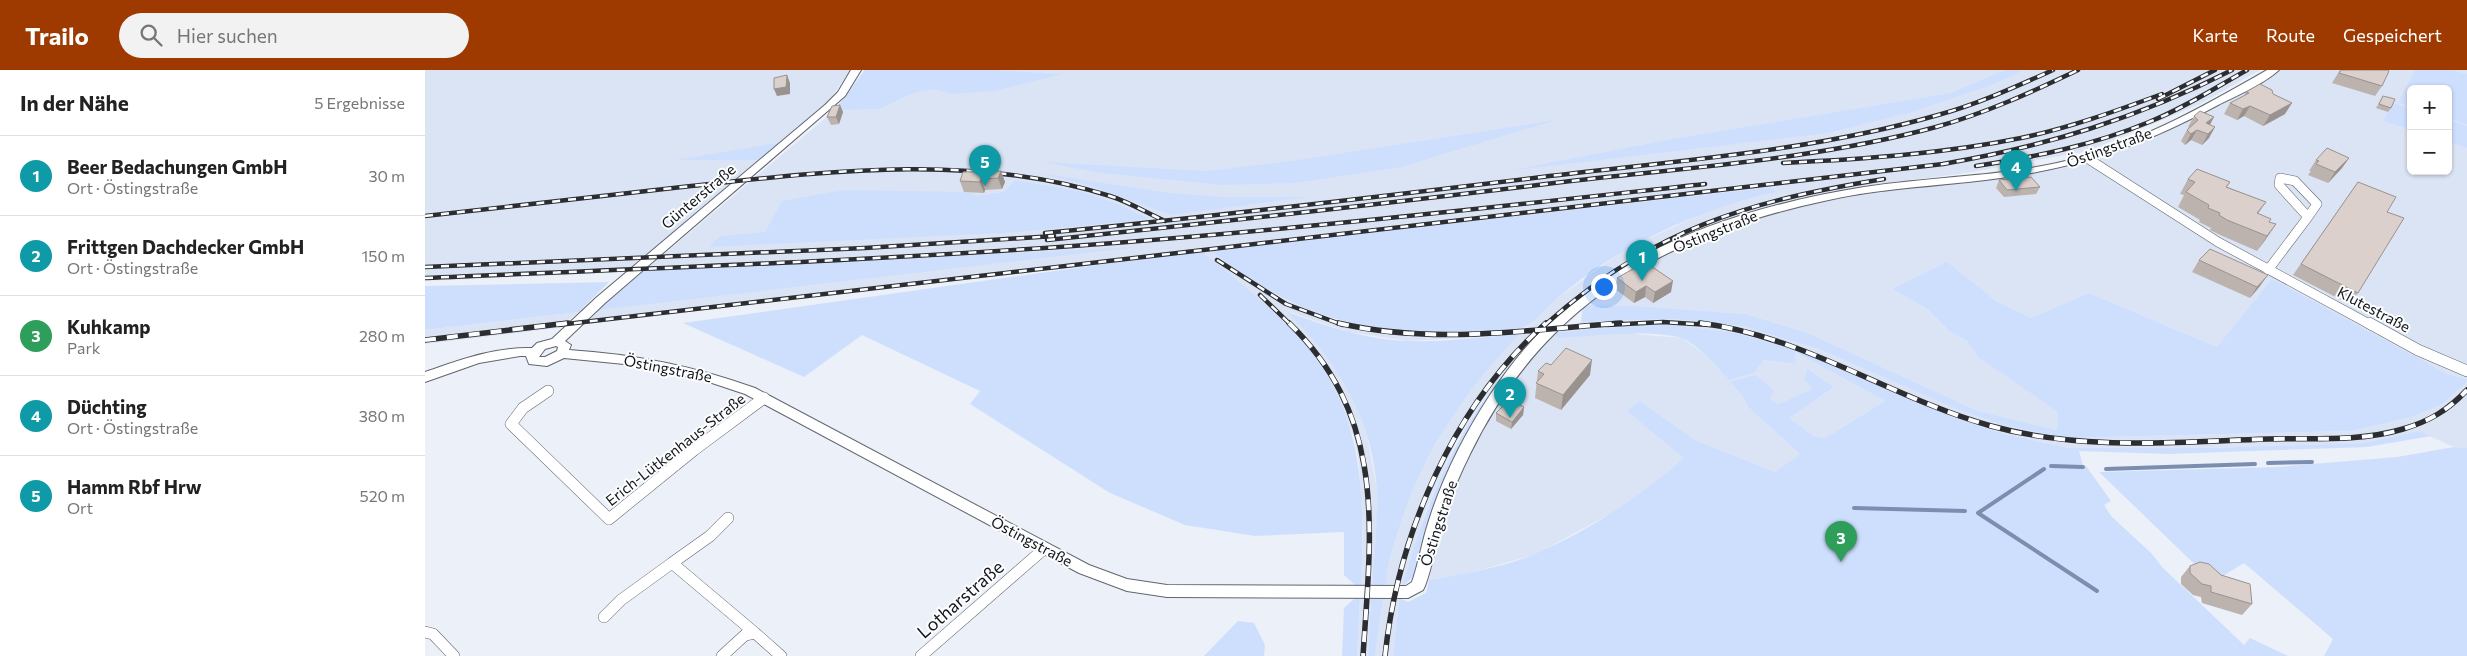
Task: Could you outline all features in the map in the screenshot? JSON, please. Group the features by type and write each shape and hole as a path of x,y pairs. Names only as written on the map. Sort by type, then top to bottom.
{"street":[{"name":"Günterstraße","path":"425,377 499,354 534,352 541,346 559,348 595,305 842,94 856,70"},
{"name":"Östingstraße","path":"559,348 685,369 713,376 764,398 1099,576 1135,587 1192,591 1413,590 1420,581 1429,541 1442,500 1486,412 1547,333 1564,315 1605,286 1684,242 1764,212 1861,191 1994,176 2057,166 2087,158 2185,118 2274,70"},
{"name":"Klutestraße","path":"2087,158 2218,242 2418,350 2467,372"},
{"path":"2268,270 2308,217 2316,206 2315,201 2295,181 2279,178 2277,181 2279,185 2308,217"},
{"name":"Erich-Lütkenhaus-Straße","path":"548,391 523,408 511,424 609,519 693,450 764,398"},
{"path":"604,617 621,600 710,536 728,518"},
{"name":"Lotharstraße","path":"921,656 1045,548"},
{"path":"672,563 781,656"},
{"path":"425,632 433,634 454,656"},
{"path":"721,656 745,636 755,633"}],"shaded area":[{"path":"425,70 850,70 829,101 625,272 425,281"},
{"path":"865,70 2260,70 2200,104 2088,151 1966,173 1861,186 1793,200 1704,226 1639,257 1599,281 1552,321 1501,376 1456,442 1426,510 1402,587 1386,586 1386,569 1402,517 1419,474 1455,410 1496,358 1519,335 1407,341 1349,332 1289,312 1308,331 1339,373 1354,399 1367,436 1377,489 1377,524 1372,586 1361,586 1363,534 1359,463 1354,437 1330,381 1300,339 1284,322 1203,252 586,324 598,310 835,110","holes":["1771,187 1775,192 1713,209 1645,240 1616,256 1552,302 1520,334 1518,328 1443,332 1399,331 1332,319 1279,297 1212,251"]},
{"path":"865,70 993,70 1063,74 995,91 952,94 934,89 913,93 879,109 835,110"},
{"path":"2005,70 2024,70 1994,84 1912,112 1828,133 1507,171 1667,140 1951,93"},
{"path":"2274,70 2467,70 2467,379 2447,374 2217,347 2089,293 2031,318 1996,301 1947,263 1892,289 1926,308 1949,331 1967,341 1979,358 2059,412 2057,430 1978,411 1808,333 1746,314 1640,306 1583,305 1645,262 1753,214 1863,192 1985,177 2097,156 2179,122"},
{"path":"2415,70 2452,70 2467,74 2467,124 2452,119 2452,85 2407,85"},
{"path":"2407,86 2407,106 2398,103"},
{"path":"2393,103 2407,108 2407,129 2383,121"},
{"path":"1556,120 1401,167 1296,183 1221,185 1101,173 1042,162 1207,171 1291,161"},
{"path":"2452,121 2467,126 2467,148 2452,143"},
{"path":"782,142 758,160 676,160"},
{"path":"1038,173 1170,193 1225,197 1308,197 1171,215 1088,185"},
{"path":"1015,180 1078,191 1113,202 1150,219 1021,232 709,247 720,236 765,232 782,201 843,190 968,192 976,196 1004,192"},
{"path":"1771,187 1776,192 1700,215 1627,249 1574,285 1528,325 1515,329 1434,332 1365,326 1303,307 1243,274 1211,251"},
{"path":"1138,247 598,310 644,271"},
{"path":"1203,252 1289,326 1321,366 1338,395 1349,425 1361,487 1361,586 1356,586 1344,575 1344,532 1255,536 1185,525 1110,493 970,404 980,391 862,335 804,377 683,323 1133,260"},
{"path":"1947,262 1996,301 2031,318 2089,293 2217,347 2272,279 2447,374 2467,379 2467,382 2443,404 2412,417 2352,431 2066,438 2003,425 1956,409 1819,349 1741,326 1674,319 1581,322 1583,305 1640,306 1746,314 1808,333 1978,411 2057,430 2058,412 1979,358 1967,341 1949,331 1926,308 1892,289"},
{"path":"609,282 579,312 425,330 425,286"},
{"path":"579,312 557,328 425,344 425,330"},
{"path":"1287,312 1347,331 1394,340 1437,341 1520,334 1500,355 1463,401 1432,450 1419,476 1398,531 1388,565 1386,586 1372,586 1377,491 1374,465 1360,416 1349,393 1322,350"},
{"path":"1674,319 1741,326 1819,349 1956,409 2003,425 2066,438 2352,431 2412,417 2443,404 2467,382 2467,448 2454,447 2418,431 2363,443 2205,448 2070,448 2004,434 1953,417 1813,355 1737,333 1675,325 1642,325 1634,334 1682,338 1715,362 1729,380 1754,373 1764,360 1796,364 1795,352 1885,401 1825,438 1813,436 1790,418 1834,387 1807,368 1804,379 1814,389 1778,404 1730,382 1744,398 1748,407 1800,454 1775,472 1695,440 1640,401 1628,411 1685,458 1621,508 1536,554 1470,573 1429,580 1432,550 1472,436 1551,333 1581,322"},
{"path":"1642,325 1675,325 1737,333 1813,355 1953,417 2004,434 2070,448 2205,448 2363,443 2418,431 2431,436 2367,447 2169,454 2079,451 2083,466 2086,466 2111,501 2104,505 2111,516 2151,553 2163,568 2244,645 2250,638 2288,656 1393,656 1399,598 1408,602 1426,593 1429,580 1498,566 1525,558 1557,544 1596,523 1632,499 1684,458 1627,411 1640,401 1695,440 1775,472 1800,454 1748,407 1744,398 1730,382 1756,375 1774,391 1770,399 1778,404 1813,389 1804,379 1807,368 1834,387 1790,418 1813,436 1825,438 1885,401 1795,352 1796,364 1764,360 1754,373 1729,380 1700,350 1681,338 1667,335 1637,334 1559,338 1551,333"},
{"path":"1539,333 1440,491 1413,577 1402,587 1425,515 1454,451 1490,391"},
{"path":"2454,447 2467,448 2467,656 2324,656 2333,639 2244,563 2213,582 2099,472 2278,467 2397,457"},
{"path":"1355,598 1360,598 1357,656 1342,656 1344,608"},
{"path":"1360,598 1371,598 1368,656 1357,656"},
{"path":"1371,598 1383,598 1375,656 1368,656"},
{"path":"1383,598 1399,598 1393,656 1375,656"},
{"path":"1238,621 1254,623 1265,645 1264,656 1204,656"}],"building":[{"path":"2341,70 2389,71 2382,86 2339,73"},
{"path":"787,75 786,87 774,89 774,78"},
{"path":"2260,84 2272,90 2273,94 2292,103 2270,115 2250,106 2243,109 2230,103 2249,93 2246,92"},
{"path":"2383,96 2395,99 2391,108 2379,104"},
{"path":"840,105 836,117 827,117 832,106"},
{"path":"2200,111 2214,117 2206,123 2215,127 2208,134 2197,130 2191,134 2187,130 2198,120 2194,116"},
{"path":"2327,148 2349,158 2335,172 2316,164 2319,161 2316,160"},
{"path":"2197,169 2230,182 2226,187 2266,202 2257,213 2271,219 2269,222 2276,224 2267,236 2227,220 2219,215 2220,213 2208,208 2209,205 2186,192 2195,182 2188,179"},
{"path":"1001,171 998,178 981,179 980,182 960,181 963,172"},
{"path":"2031,177 2040,187 2007,190 1999,180"},
{"path":"2358,182 2396,197 2387,212 2404,218 2358,293 2301,264"},
{"path":"2210,249 2268,275 2257,287 2199,260"},
{"path":"1645,262 1673,281 1655,292 1646,286 1636,292 1617,278"},
{"path":"1566,348 1592,360 1563,395 1536,383 1544,374 1538,371 1546,363 1551,365"},
{"path":"1509,400 1524,407 1512,422 1496,413"},
{"path":"2200,562 2209,564 2221,575 2250,584 2252,604 2211,592 2211,586 2202,584 2190,573 2190,566"}],"waterway":[{"path":"2268,463 2312,462"},
{"path":"2106,469 2255,464"},
{"path":"2051,466 2083,467"},
{"path":"2044,469 1978,513 2097,591"},
{"path":"1854,508 1965,511"}],"railway":[{"path":"1164,221 1791,147 1889,128 1953,111 2053,70"},
{"path":"1047,240 1755,161 1846,147 1891,138 1955,121 2009,102 2078,70"},
{"path":"2158,99 2215,70"},
{"path":"558,325 1943,164 2019,148 2091,128 2162,102 2232,70"},
{"path":"1976,166 2020,159 2086,144 2128,130 2199,98 2247,70"},
{"path":"1783,163 1902,155 1991,144 2075,124 2162,94"},
{"path":"425,216 796,175 902,169 1007,174 1059,183 1117,198 1164,221"},
{"path":"1545,325 1584,292 1623,265 1663,243 1703,225 1744,210 1788,198 1884,179"},
{"path":"425,278 864,259 1127,242 1344,223 1705,184"},
{"path":"1045,233 1164,221"},
{"path":"425,267 865,248 1054,236"},
{"path":"1217,260 1286,304 1343,325"},
{"path":"1260,295 1289,323"},
{"path":"1606,325 1663,322 1710,325"},
{"path":"425,340 568,323"},
{"path":"1289,323 1321,360 1343,398 1358,438 1366,479 1369,521 1369,565 1363,656"},
{"path":"1338,323 1373,330 1444,335 1539,330"},
{"path":"1539,330 1546,323"},
{"path":"1539,330 1621,323"},
{"path":"1700,323 1738,330 1775,341 1811,354 1918,400 1991,426 2025,434 2094,442 2163,443 2370,436 2403,429 2422,422 2446,409 2467,390"},
{"path":"1385,656 1392,610 1403,564 1417,519 1435,475 1483,393 1513,356 1539,330"}],"place":[{"name":"Hamm Rbf Hrw","path":"985,186"},
{"name":"Düchting","path":"2016,191"},
{"name":"Beer Bedachungen GmbH","path":"1642,281"},
{"name":"Frittgen Dachdecker GmbH","path":"1510,418"},
{"name":"Kuhkamp","path":"1841,562"}]}
